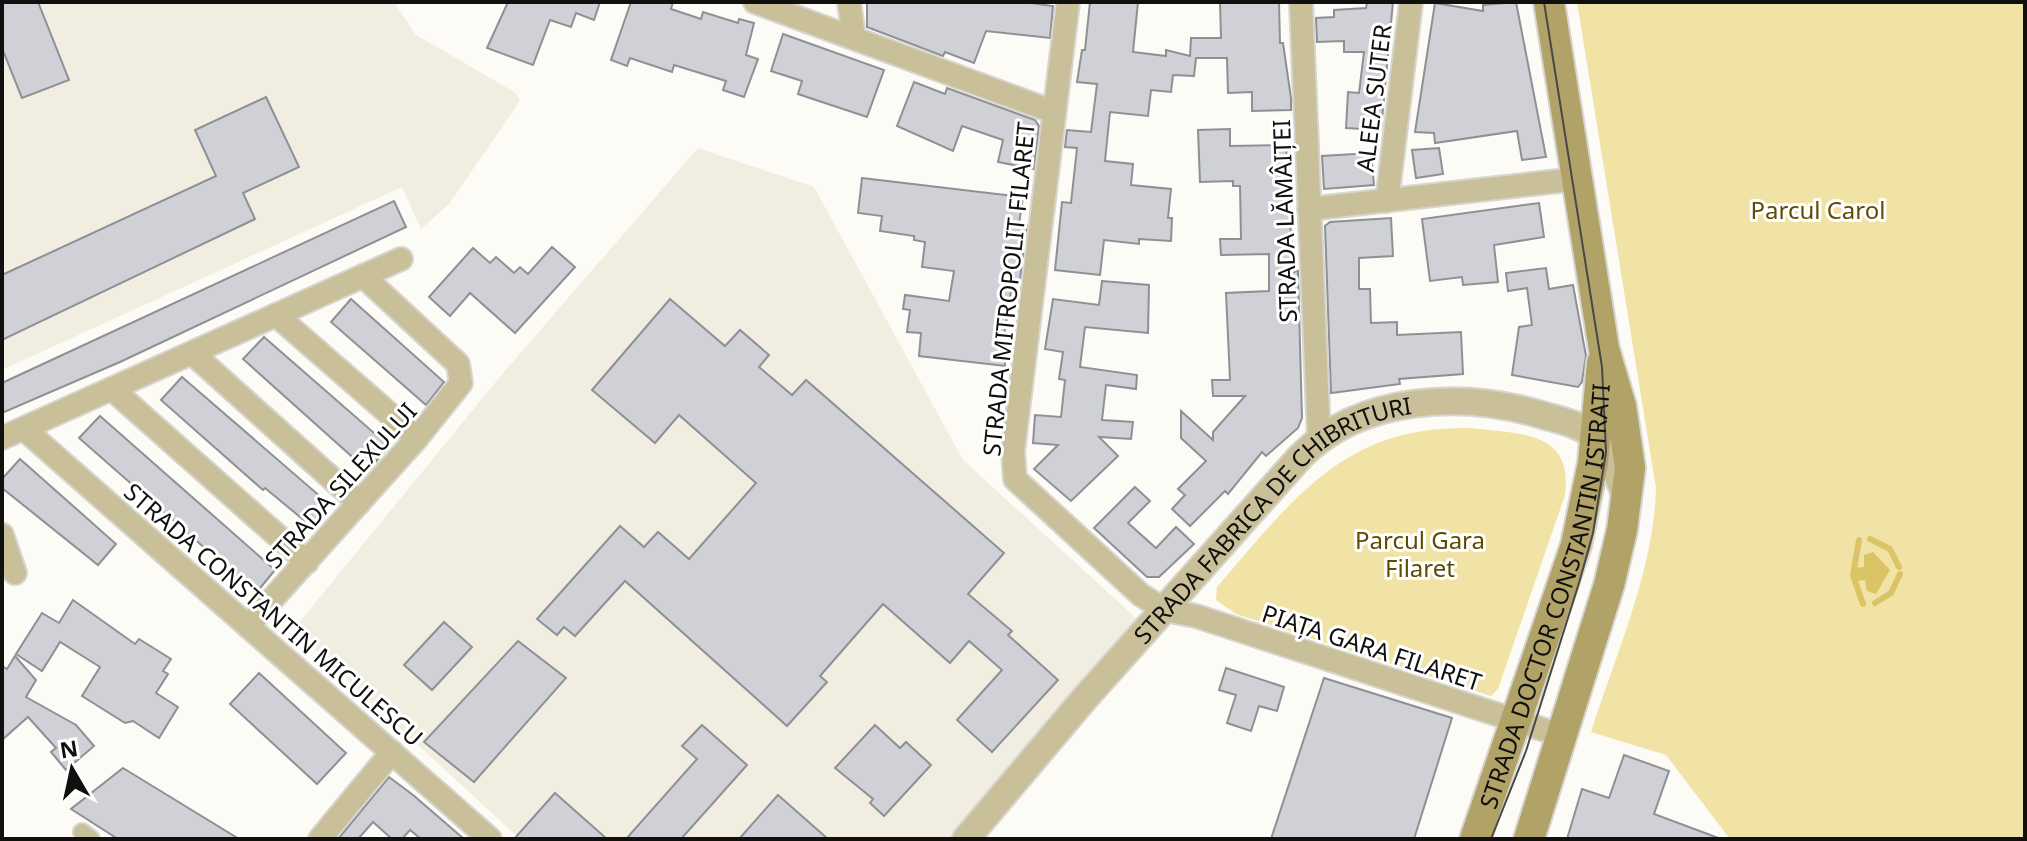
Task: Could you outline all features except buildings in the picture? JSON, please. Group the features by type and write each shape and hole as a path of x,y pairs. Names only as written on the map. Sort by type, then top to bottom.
{"main road":[{"name":"STRADA DOCTOR CONSTANTIN ISTRATI","path":"1529,839 1609,585 1627,499 1630,468 1625,427 1604,349 1549,2"},
{"name":"STRADA DOCTOR CONSTANTIN ISTRATI","path":"1475,839 1518,722 1576,545 1596,437 1604,349"}],"street":[{"path":"755,2 1054,112"},
{"path":"849,2 854,37"},
{"name":"STRADA MITROPOLIT FILARET","path":"1068,2 1013,472 1020,485 1141,595 1165,610"},
{"name":"STRADA LĂMÂIȚEI","path":"1301,2 1319,438"},
{"name":"ALEEA SUTER","path":"1387,201 1411,2"},
{"path":"1309,209 1577,179"},
{"path":"2,438 401,259"},
{"name":"STRADA SILEXULUI","path":"248,626 458,390 462,373 458,364 363,276"},
{"path":"276,315 417,438"},
{"path":"192,353 359,503"},
{"path":"112,389 307,562"},
{"name":"STRADA FABRICA DE CHIBRITURI","path":"966,839 1319,438 1370,413 1456,402 1533,412 1573,424 1596,437"},
{"name":"STRADA CONSTANTIN MICULESCU","path":"24,429 490,839"},
{"path":"1596,437 1627,499"},
{"path":"2,535 15,573"},
{"name":"PIAȚA GARA FILARET","path":"1165,610 1196,616 1563,736"},
{"path":"320,839 392,752"}],"shaded area":[{"path":"2,2 394,2 416,35 516,93 520,101 449,204 421,229 402,187 2,370"},
{"path":"698,148 814,187 963,460 1136,618 952,839 520,839 293,630 503,373"},
{"path":"1873,552 1890,570 1876,594 1867,591 1865,580 1856,581 1855,568 1864,567 1864,555"}],"green space":[{"name":"Parcul Carol","path":"1577,2 2025,2 2025,839 1730,839 1666,755 1591,732 1641,581 1654,519 1656,488"},
{"name":"Parcul Gara Filaret","path":"1470,428 1539,439 1552,447 1561,458 1565,474 1565,495 1498,689 1491,696 1236,614 1216,600 1217,587 1270,525 1324,474 1354,454 1387,439 1426,430"}],"waterway":[{"path":"1870,539 1890,549 1899,567"},
{"path":"1859,540 1853,575 1863,604"},
{"path":"1875,603 1891,593 1900,574"}],"tram line":[{"path":"1491,839 1526,751 1579,583 1593,533 1606,452 1602,367 1544,2"}]}
